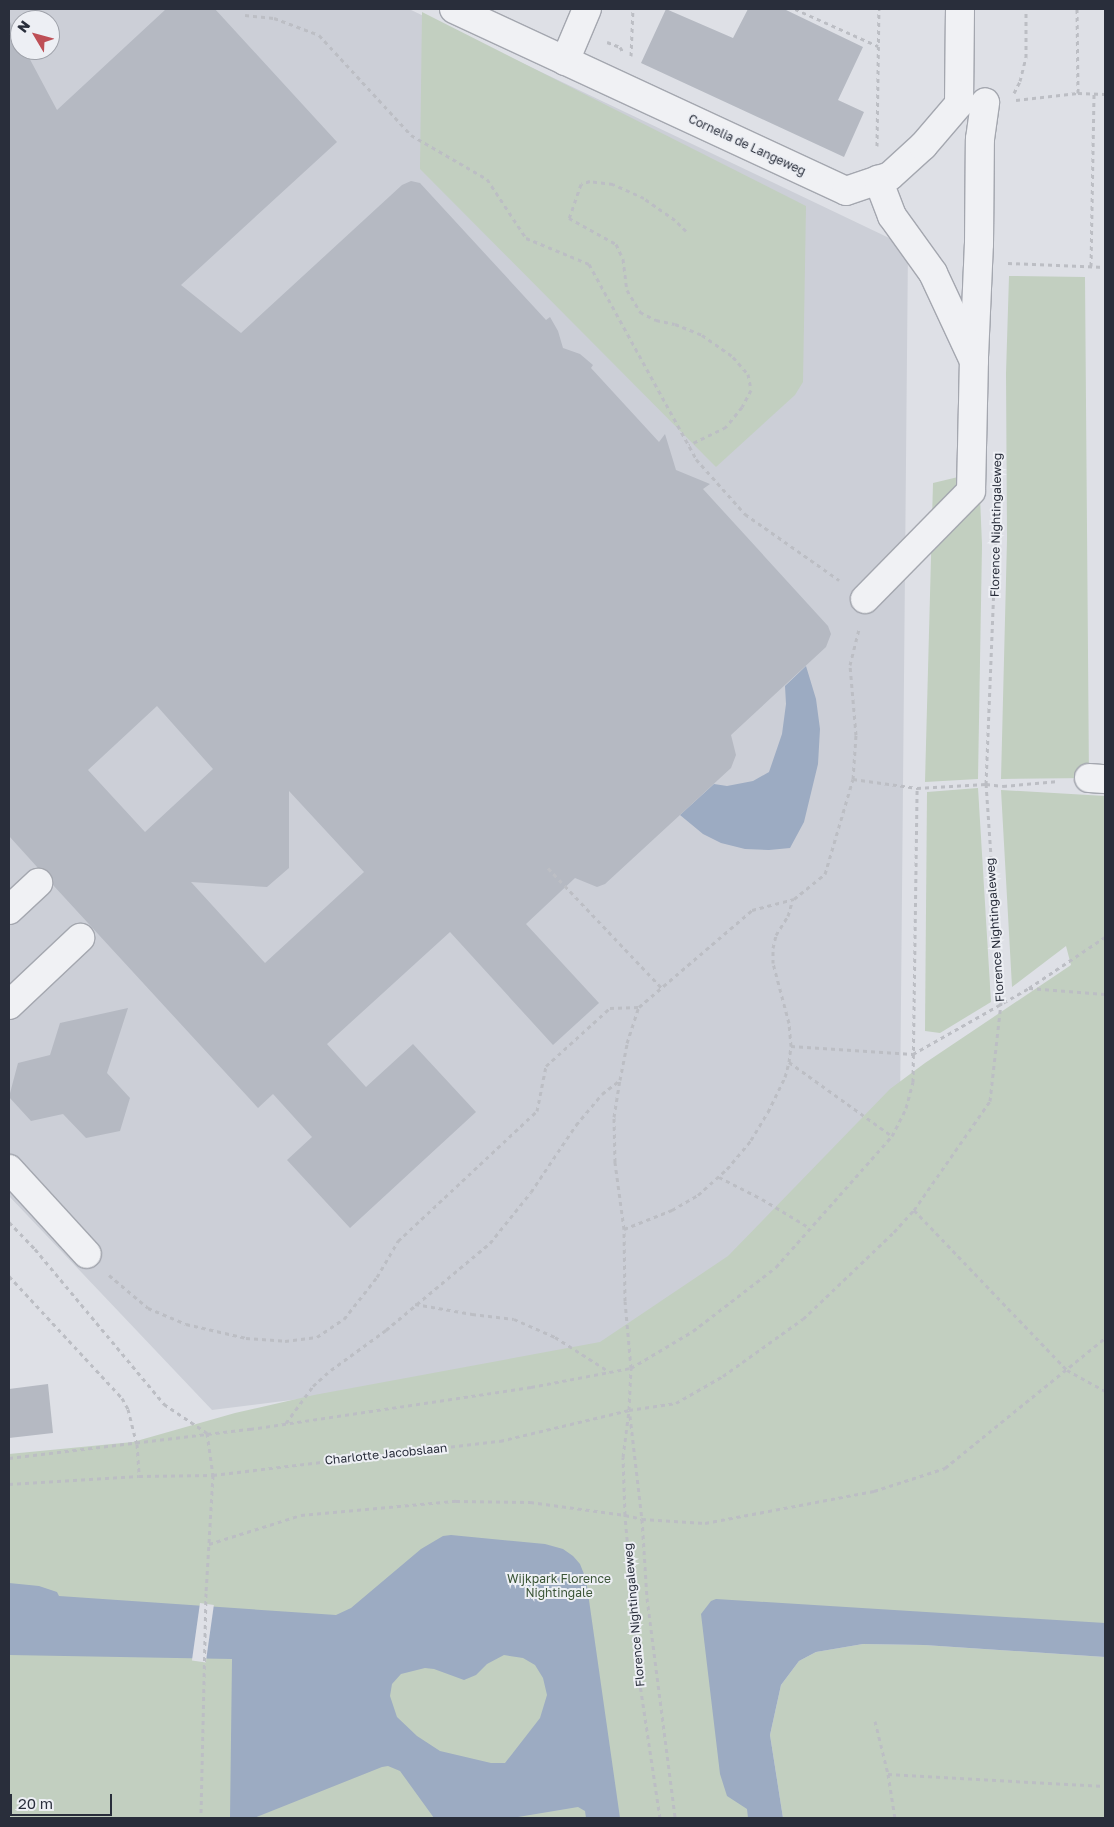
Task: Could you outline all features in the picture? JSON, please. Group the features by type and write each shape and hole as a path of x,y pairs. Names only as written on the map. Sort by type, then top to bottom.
{"street":[{"name":"Cornelia de Langeweg","path":"454,9 846,191 890,176 923,146 959,104 960,9"},
{"path":"565,61 583,19"},
{"name":"Florence Nightingaleweg","path":"865,598 970,491 979,244 980,139 997,101"},
{"name":"Florence Nightingaleweg","path":"878,180 892,216 933,273 974,361"},
{"path":"9,910 38,883"},
{"path":"9,1005 80,938"},
{"path":"9,1169 87,1254"}],"path":[{"path":"583,19 620,48 631,63 633,9"},
{"path":"795,9 878,46"},
{"path":"876,150 879,9"},
{"path":"1077,9 1078,93"},
{"path":"246,16 274,18 319,35 411,135 487,179 526,238 589,264 696,459 745,514 865,598 850,666 856,735 853,779 825,874 794,899 752,910 639,1007 627,1043 614,1116 615,1162 624,1229 625,1301 631,1368 629,1410"},
{"path":"997,101 1078,93 1105,94"},
{"path":"1091,266 1094,94"},
{"path":"686,231 676,220 644,198 613,184 590,180 581,184 569,218 616,244 623,259 627,290 640,312 656,320 675,324 702,335 733,357 748,374 750,390 742,407 732,420 726,427 689,445"},
{"path":"1000,263 1105,267"},
{"name":"Florence Nightingaleweg","path":"629,1410 676,1403 723,1376 803,1319 914,1210 990,1101 1001,1003 986,784 998,505"},
{"path":"853,779 918,788 986,784 1002,786 1097,778"},
{"path":"9,1458 137,1444 531,1387 631,1368 693,1331 776,1267 892,1136 906,1108 913,1082 918,788"},
{"path":"548,868 662,988"},
{"path":"624,1229 672,1210 698,1196 751,1140 768,1112 784,1077 789,1062 791,1046 789,1024 773,963 773,948 776,935 788,916 794,899"},
{"path":"791,1046 913,1054 1028,988 1105,937"},
{"path":"1028,988 1105,994"},
{"path":"87,1254 125,1291 148,1308 186,1324 246,1338 285,1341 317,1337 344,1318 377,1277 398,1241 537,1111 546,1066 610,1008 639,1007"},
{"path":"789,1062 892,1136"},
{"path":"285,1423 313,1386 490,1243 531,1192 576,1125 602,1094 620,1080"},
{"path":"718,1177 762,1199 810,1228"},
{"path":"914,1210 1067,1370 1105,1391"},
{"path":"9,1222 35,1249 164,1404 207,1434 213,1474 206,1593 201,1818"},
{"path":"9,1276 122,1398 128,1409 137,1444 139,1476"},
{"path":"415,1304 514,1319 555,1337 610,1372"},
{"path":"209,1544 301,1514 456,1501 530,1502 642,1519 705,1523 874,1491 945,1468 1105,1338"},
{"name":"Florence Nightingaleweg","path":"629,1410 623,1457 625,1515 640,1684 660,1818"},
{"name":"Florence Nightingaleweg","path":"629,1410 642,1519 648,1598 675,1818"},
{"name":"Charlotte Jacobslaan","path":"9,1484 139,1476 213,1474 500,1441 629,1410"},
{"path":"875,1722 888,1774 895,1818"},
{"path":"888,1774 1105,1786"}],"shaded area":[{"path":"9,9 409,9 908,247 900,1110 750,1263 601,1361 212,1410 9,1196"}],"green space":[{"path":"422,12 806,206 803,382 795,395 716,467 420,169"},
{"path":"1009,276 1085,277 1089,778 1001,779 1007,539 1006,373"},
{"path":"979,472 982,545 978,779 925,782 933,483"},
{"path":"978,788 991,1002 940,1033 925,1031 927,792"},
{"name":"Wijkpark Florence Nightingale","path":"1001,790 1105,796 1105,1641 854,1625 792,1650 755,1711 771,1818 9,1818 9,1454 133,1442 235,1413 314,1395 600,1342 728,1256 890,1089 925,1063 1071,965 1066,946 1012,987"},
{"path":"863,1644 924,1645 1105,1657 1105,1818 783,1818 770,1735 781,1685 799,1661 816,1652"}],"water":[{"path":"806,666 816,699 820,729 818,764 804,822 790,848 769,850 745,849 721,843 703,834 680,815 714,784 727,786 753,781 769,772 782,734 786,704 785,686"},
{"path":"451,1535 545,1544 563,1549 580,1564 586,1579 620,1818 586,1818 585,1811 578,1807 512,1818 434,1818 400,1771 388,1766 254,1818 230,1818 232,1659 9,1655 9,1583 39,1586 57,1592 59,1596 336,1615 351,1608 421,1549 443,1536","holes":["504,1655 523,1658 535,1665 543,1678 547,1695 540,1718 505,1763 491,1763 440,1751 417,1736 397,1717 390,1696 392,1684 401,1674 425,1668 434,1669 464,1680 476,1675 487,1664"]},
{"path":"716,1599 1105,1623 1105,1657 924,1645 863,1644 816,1652 799,1661 781,1685 770,1735 783,1818 748,1818 747,1809 727,1796 720,1774 701,1614 711,1601"}],"pier":[{"path":"200,1603 214,1605 206,1662 192,1660"}],"building":[{"path":"166,9 215,9 337,142 181,285 241,333 402,185 411,181 420,183 546,320 550,317 558,331 563,348 580,354 593,365 591,368 659,442 665,434 676,470 710,484 703,489 828,626 831,634 826,647 731,735 736,755 731,768 605,884 597,887 575,878 526,924 599,1003 553,1045 450,932 327,1044 366,1087 413,1044 476,1112 350,1228 287,1160 312,1137 273,1094 258,1108 53,885 50,873 38,868 9,836 9,20 10,60 30,60 57,110","holes":["157,706 213,769 145,832 88,770","289,791 364,872 265,963 191,882 267,887 289,868"]},
{"path":"666,9 733,38 748,9 784,9 863,47 838,100 864,112 844,157 641,63"},
{"path":"128,1008 107,1073 130,1098 120,1131 86,1138 63,1114 31,1121 9,1097 18,1063 50,1055 60,1023"},
{"path":"48,1384 53,1433 9,1438 9,1389"}]}
